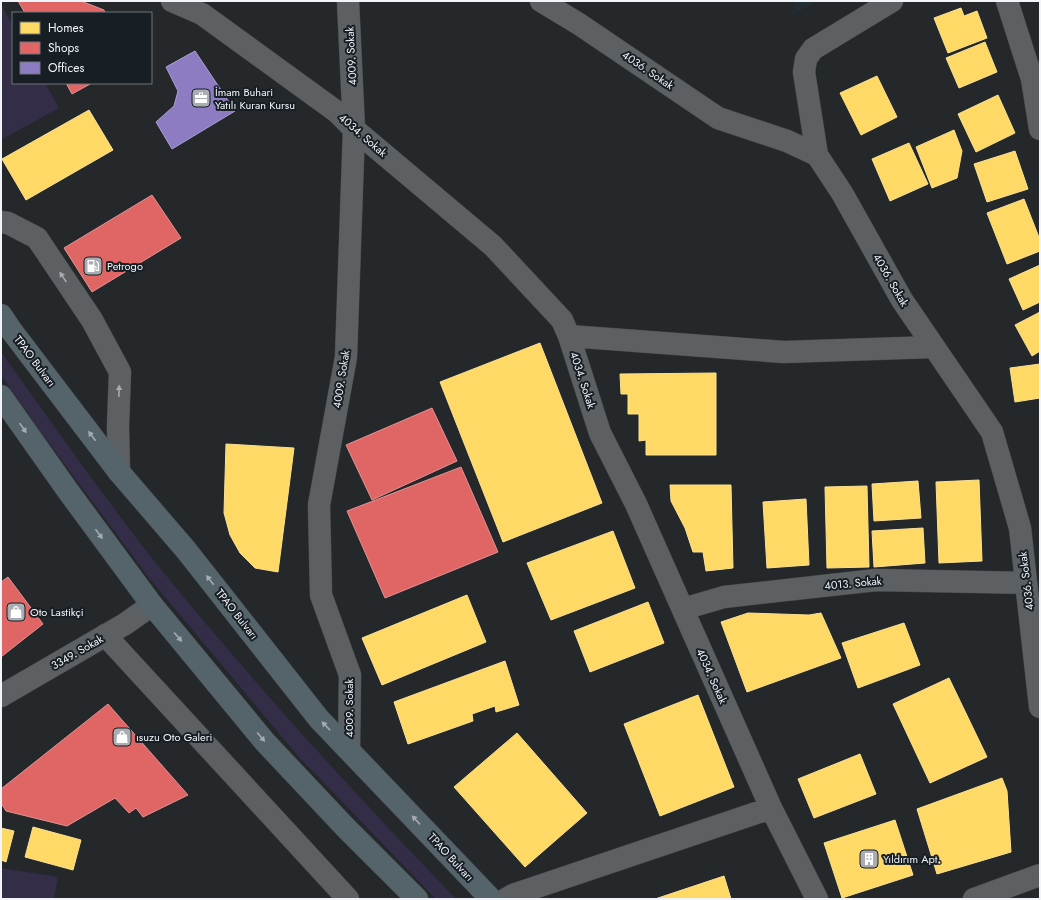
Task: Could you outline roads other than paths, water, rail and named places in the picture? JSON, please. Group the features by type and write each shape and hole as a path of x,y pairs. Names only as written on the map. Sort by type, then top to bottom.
{"highway":[{"name":"TPAO Bulvarı","path":"1,315 119,472 186,550 319,719 491,899"},
{"path":"1,396 72,498 152,605 265,742 345,827 417,899"}],"street":[{"name":"4034. Sokak","path":"172,1 202,14 337,112 354,129 493,246 562,320 600,433 636,504 771,808 817,899"},
{"name":"4009. Sokak","path":"348,1 354,129 346,358 319,504 321,595 350,675 350,750"},
{"name":"4036. Sokak","path":"541,1 579,24 718,118 787,141 817,155 842,193 902,300 992,432 1020,528 1040,707"},
{"path":"817,155 804,72 806,59 813,49 892,1"},
{"path":"1007,1 1032,79 1040,129"},
{"path":"1,222 8,223 36,238 92,320 120,372 118,427 119,472"},
{"path":"568,336 784,352 934,347"},
{"name":"4013. Sokak","path":"682,609 724,597 876,580 1026,583"},
{"name":"3349. Sokak","path":"1,696 106,635 152,605"},
{"path":"106,635 348,899"},
{"path":"506,899 771,808"},
{"path":"974,899 1040,875"}],"place":[{"name":"İmam Buhari Yatılı Kuran Kursu","path":"201,98"},
{"name":"Petrogo","path":"93,266"},
{"name":"Oto Lastikçi","path":"16,612"},
{"name":"ısuzu Oto Galeri","path":"122,737"},
{"name":"Yıldırım Apt.","path":"869,859"}]}
